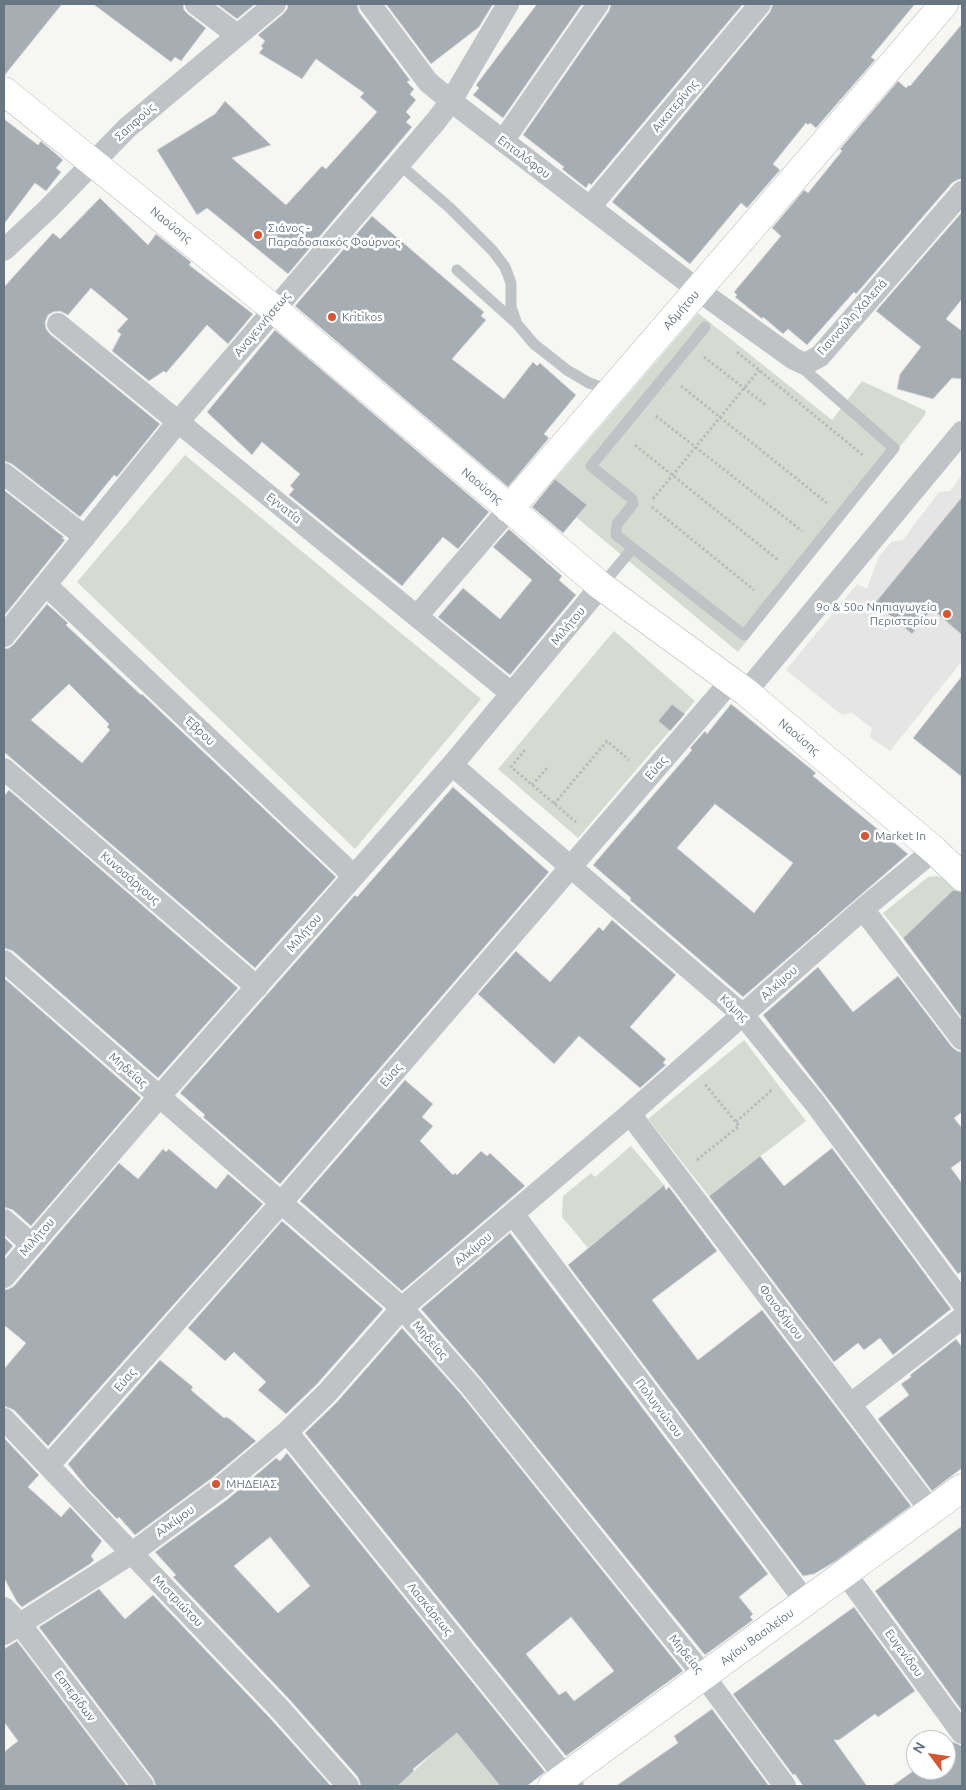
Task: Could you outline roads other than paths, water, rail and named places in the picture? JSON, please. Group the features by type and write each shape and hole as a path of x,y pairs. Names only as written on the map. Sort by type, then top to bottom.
{"street":[{"path":"196,4 237,35"},
{"name":"Σαπφούς","path":"4,250 48,209 126,128 276,4"},
{"name":"Επταλόφου","path":"370,4 428,82 450,101 698,290"},
{"name":"Αναγεννήσεως","path":"4,636 178,422 436,121 508,4"},
{"path":"503,141 598,4"},
{"name":"Αικατερίνης","path":"590,207 760,4"},
{"name":"Αδμήτου","path":"417,616 944,4"},
{"name":"Ναούσης","path":"4,91 274,309 601,586 738,687 934,850 962,877"},
{"name":"Γιαννούλη Χαλεπά","path":"698,290 794,359 805,364 820,356 962,192"},
{"name":"Εγνατία","path":"58,324 511,694"},
{"name":"Εύας","path":"49,1465 281,1203 570,868 738,687 962,432"},
{"path":"4,474 85,537"},
{"name":"Έβρου","path":"46,586 354,876"},
{"name":"Μιλήτου","path":"4,1277 452,765 601,586"},
{"name":"Κόμης","path":"452,765 743,1015 814,1102 962,1302"},
{"name":"Κυνοσάργους","path":"4,769 257,986"},
{"name":"Αλκίμου","path":"12,1629 132,1553 220,1488 287,1432 327,1394 402,1308 630,1114 863,909 934,850"},
{"path":"863,909 962,1039"},
{"name":"Μηδείας","path":"4,963 402,1308 470,1385 704,1676 785,1786"},
{"name":"Φανοδήμου","path":"630,1114 931,1511"},
{"name":"Πολυγνώτου","path":"513,1214 806,1602"},
{"path":"4,1220 31,1244"},
{"path":"851,1404 962,1318"},
{"name":"Μιστριώτου","path":"4,1420 279,1708 348,1786"},
{"name":"Λασκάρεως","path":"287,1432 564,1783"},
{"name":"Αγίου Βασιλείου","path":"564,1783 704,1676 962,1488"},
{"name":"Ευγενίδου","path":"845,1573 962,1733"},
{"name":"Εσπερίδων","path":"4,1608 12,1629 143,1786"}],"lane":[{"path":"399,164 450,208 493,251 505,267 510,282 511,308 517,324"},
{"path":"457,270 517,324 534,344 567,370 589,383 611,391"},
{"path":"705,327 591,466 632,499 633,504 617,524 616,535 744,635 894,448 806,371 805,364"},
{"path":"601,586 633,548"}],"place":[{"name":"Σιάνος - Παραδοσιακός Φούρνος","path":"258,235"},
{"name":"Kritikos","path":"332,317"},
{"name":"9ο & 50ο Νηπιαγωγεία Περιστερίου","path":"947,614"},
{"name":"Market In","path":"865,836"},
{"name":"ΜΗΔΕΙΑΣ","path":"216,1484"}]}
